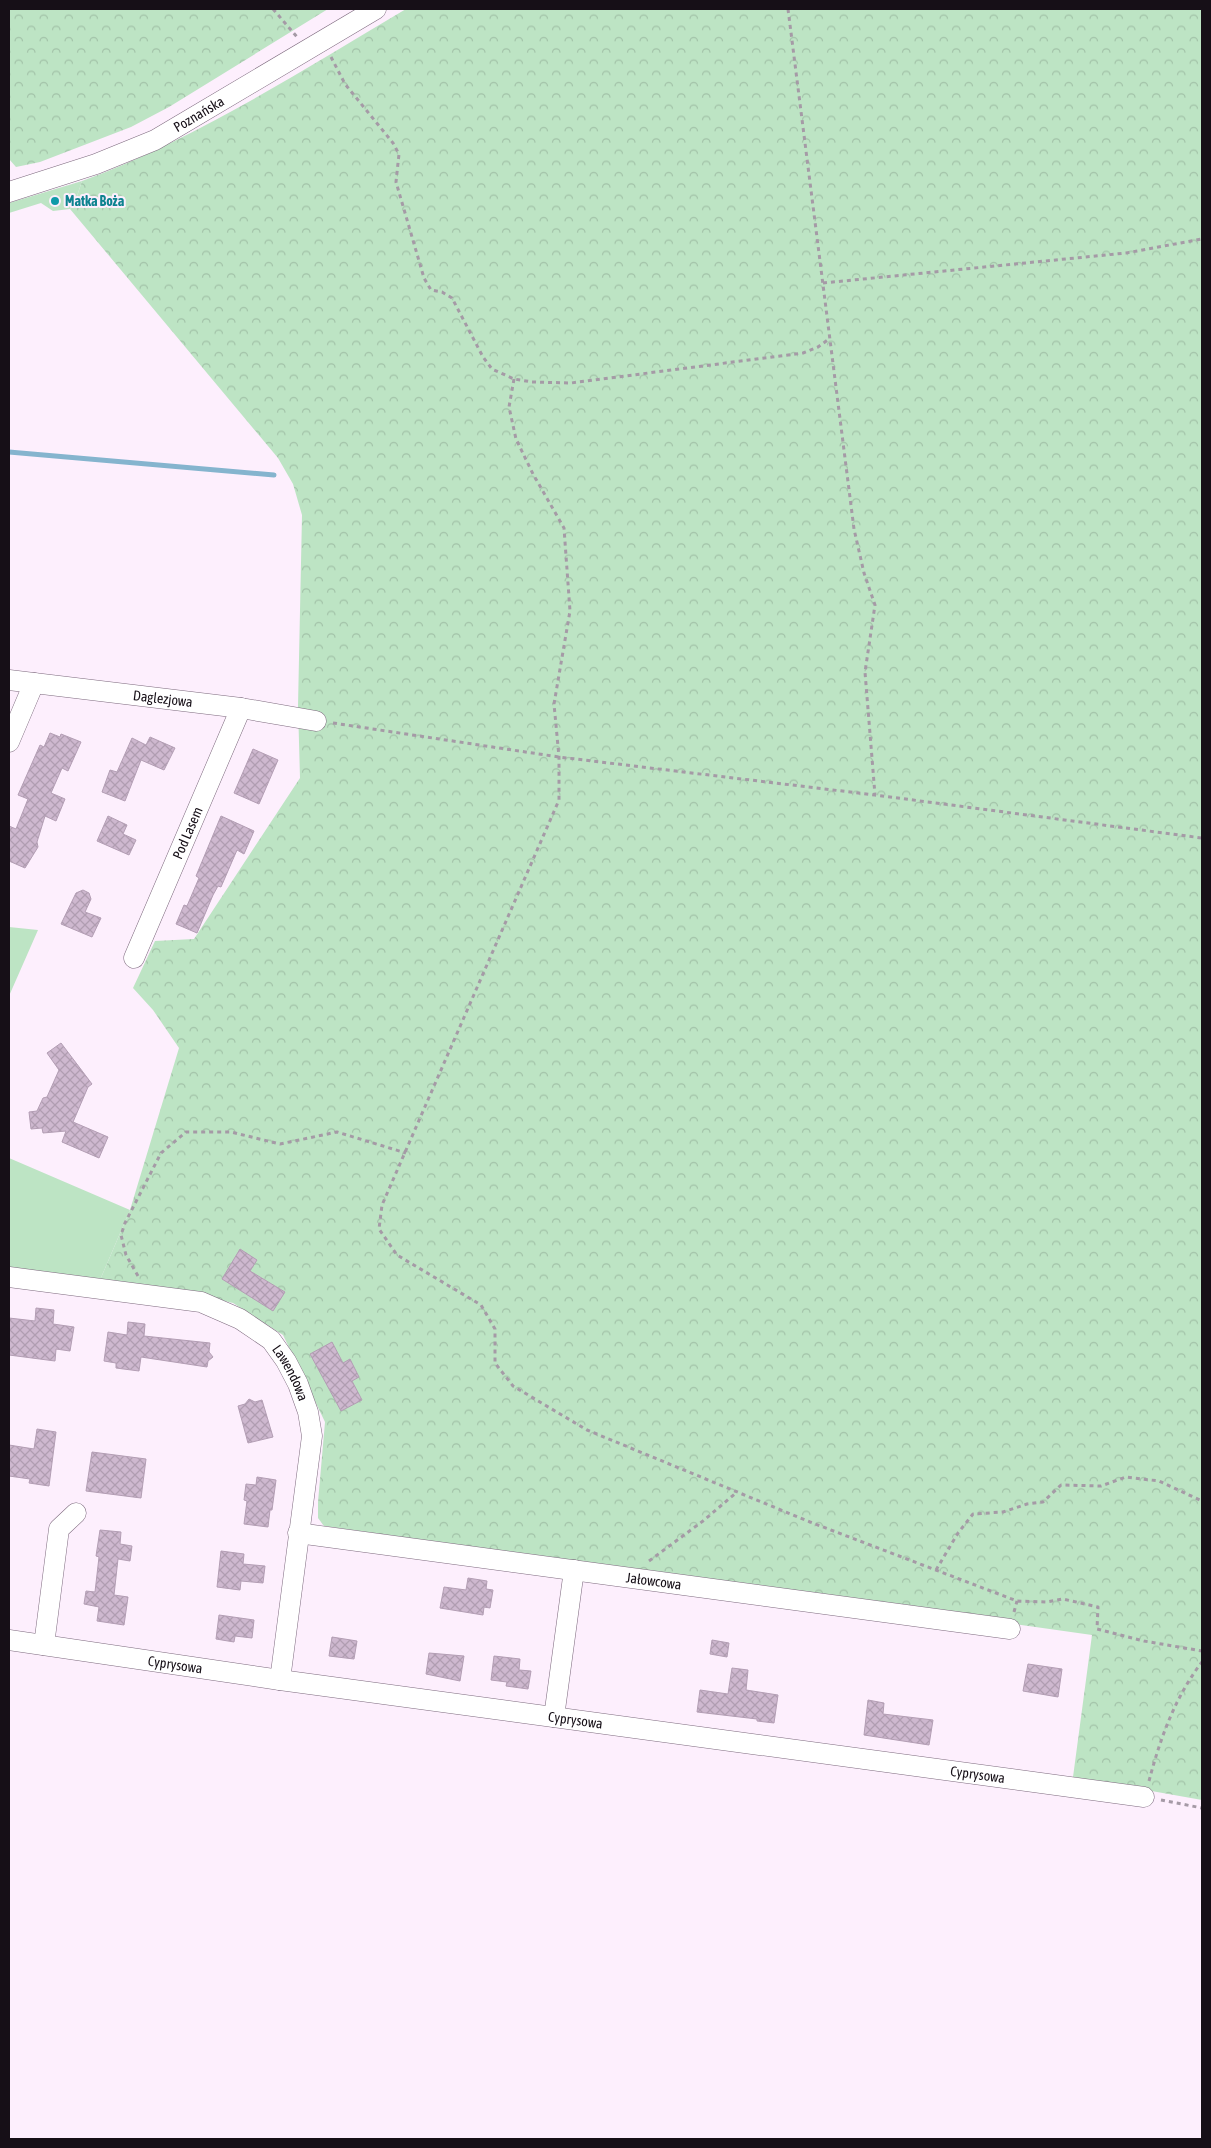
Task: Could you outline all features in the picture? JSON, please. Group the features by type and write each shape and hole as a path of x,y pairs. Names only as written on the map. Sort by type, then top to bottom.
{"street":[{"name":"Poznańska","path":"12,185 96,164 155,140 376,9"},
{"name":"Daglezjowa","path":"9,680 241,708 316,721"},
{"path":"9,742 34,683"},
{"name":"Pod Lasem","path":"134,958 241,708"},
{"name":"Lawendowa","path":"9,1277 201,1302 240,1319 271,1340 286,1361 298,1384 308,1412 312,1436 280,1680"},
{"path":"44,1645 60,1529 76,1513"},
{"name":"Jałowcowa","path":"298,1533 1010,1629"},
{"path":"554,1717 574,1570"},
{"name":"Cyprysowa","path":"9,1640 280,1680 1144,1797"}],"path":[{"path":"273,9 313,46 333,60 345,84 393,142 399,154 397,189 424,278 431,290 442,292 452,298 483,357 492,369 514,379 532,382 570,383 793,355 818,347 830,338"},
{"path":"788,9 854,528 864,573 875,605 865,672 875,795"},
{"path":"823,283 1126,253 1202,239"},
{"path":"514,379 509,407 516,439 533,474 564,528 570,611 554,704 559,756 559,800 382,1205 379,1229 397,1255 481,1305 495,1329 495,1363 513,1386 587,1430 737,1492 1017,1601 1046,1602 1063,1599 1098,1607 1097,1629 1144,1641 1202,1651"},
{"path":"316,721 559,756 1202,838"},
{"path":"141,1293 141,1281 126,1255 121,1235 125,1223 161,1153 186,1132 231,1132 280,1144 337,1132 406,1153"},
{"path":"936,1570 958,1533 973,1514 1003,1512 1027,1504 1043,1502 1060,1485 1101,1486 1126,1477 1159,1480 1202,1501"},
{"path":"627,1577 703,1521 737,1492"},
{"path":"1202,1662 1189,1679 1162,1735 1144,1797 1202,1808"}],"green space":[{"path":"9,9 328,9 169,107 131,127 40,162 16,167 9,159"},
{"path":"406,9 1202,9 1202,1800 1073,1777 1092,1635 324,1526 318,1518 318,1502 325,1422 283,1335 233,1303 177,1290 100,1280 130,1210 179,1048 153,1010 133,988 155,941 194,939 300,778 298,706 302,515 293,484 278,458 70,209 76,199 82,181 166,145 207,124 287,80"},
{"path":"82,181 76,199 70,209 53,211 41,203 9,213 9,203"},
{"path":"9,927 38,930 9,996"},
{"path":"9,1158 130,1210 100,1280 9,1268"}],"building":[{"path":"50,733 60,737 61,734 81,742 68,771 62,768 51,793 65,799 56,821 45,816 37,842 38,847 25,868 9,861 9,826 16,829 28,799 18,795 40,745 44,747"},
{"path":"150,737 175,748 164,770 141,760 125,801 102,792 110,770 117,772 132,738 146,745"},
{"path":"253,749 278,760 259,804 234,793"},
{"path":"108,816 127,825 123,834 136,840 129,855 97,841"},
{"path":"221,816 254,831 244,854 237,850 221,887 218,886 213,895 197,933 176,924 184,905 187,906 199,878 196,876"},
{"path":"83,890 89,893 91,899 85,912 101,918 92,937 61,924 76,893"},
{"path":"61,1043 92,1084 88,1087 73,1122 108,1137 99,1158 62,1142 66,1131 43,1133 42,1128 31,1129 29,1112 37,1111 43,1098 47,1097 59,1070 47,1053"},
{"path":"240,1249 257,1260 250,1271 285,1292 273,1311 222,1279"},
{"path":"36,1308 54,1310 53,1324 74,1327 70,1351 56,1349 55,1361 9,1355 9,1318 35,1321"},
{"path":"128,1322 145,1324 144,1336 210,1343 209,1352 213,1357 208,1361 207,1367 141,1357 139,1371 116,1368 116,1363 104,1361 108,1332 127,1335"},
{"path":"332,1342 343,1363 350,1359 359,1377 352,1381 362,1400 341,1411 310,1354"},
{"path":"249,1399 255,1402 262,1400 273,1437 248,1443 238,1406 245,1404"},
{"path":"37,1429 56,1432 49,1486 29,1483 30,1479 9,1476 9,1445 34,1449"},
{"path":"92,1452 146,1459 141,1498 86,1491"},
{"path":"257,1477 276,1480 268,1527 244,1524 247,1501 244,1500 246,1484 256,1485"},
{"path":"100,1530 121,1532 120,1544 132,1546 130,1561 118,1559 114,1595 128,1597 124,1625 97,1621 99,1607 84,1604 86,1591 95,1592 99,1557 96,1556"},
{"path":"221,1551 244,1554 243,1564 265,1566 263,1583 241,1581 240,1590 217,1587"},
{"path":"468,1578 487,1581 486,1589 493,1590 490,1608 484,1607 483,1615 440,1608 444,1587 466,1590"},
{"path":"219,1615 254,1620 252,1638 235,1636 234,1642 216,1639"},
{"path":"332,1637 357,1641 354,1659 329,1656"},
{"path":"712,1640 729,1643 727,1657 710,1654"},
{"path":"429,1653 464,1656 460,1681 426,1674"},
{"path":"494,1656 520,1659 519,1670 531,1671 528,1689 506,1686 507,1682 491,1680"},
{"path":"1028,1664 1062,1669 1058,1697 1023,1691"},
{"path":"732,1668 748,1670 746,1690 778,1695 774,1723 757,1721 757,1719 697,1712 700,1690 728,1694"},
{"path":"868,1700 884,1703 883,1714 933,1720 929,1745 864,1735"}],"waterway":[{"path":"9,452 274,475"}],"place":[{"name":"Matka Boża","path":"55,201"}]}
